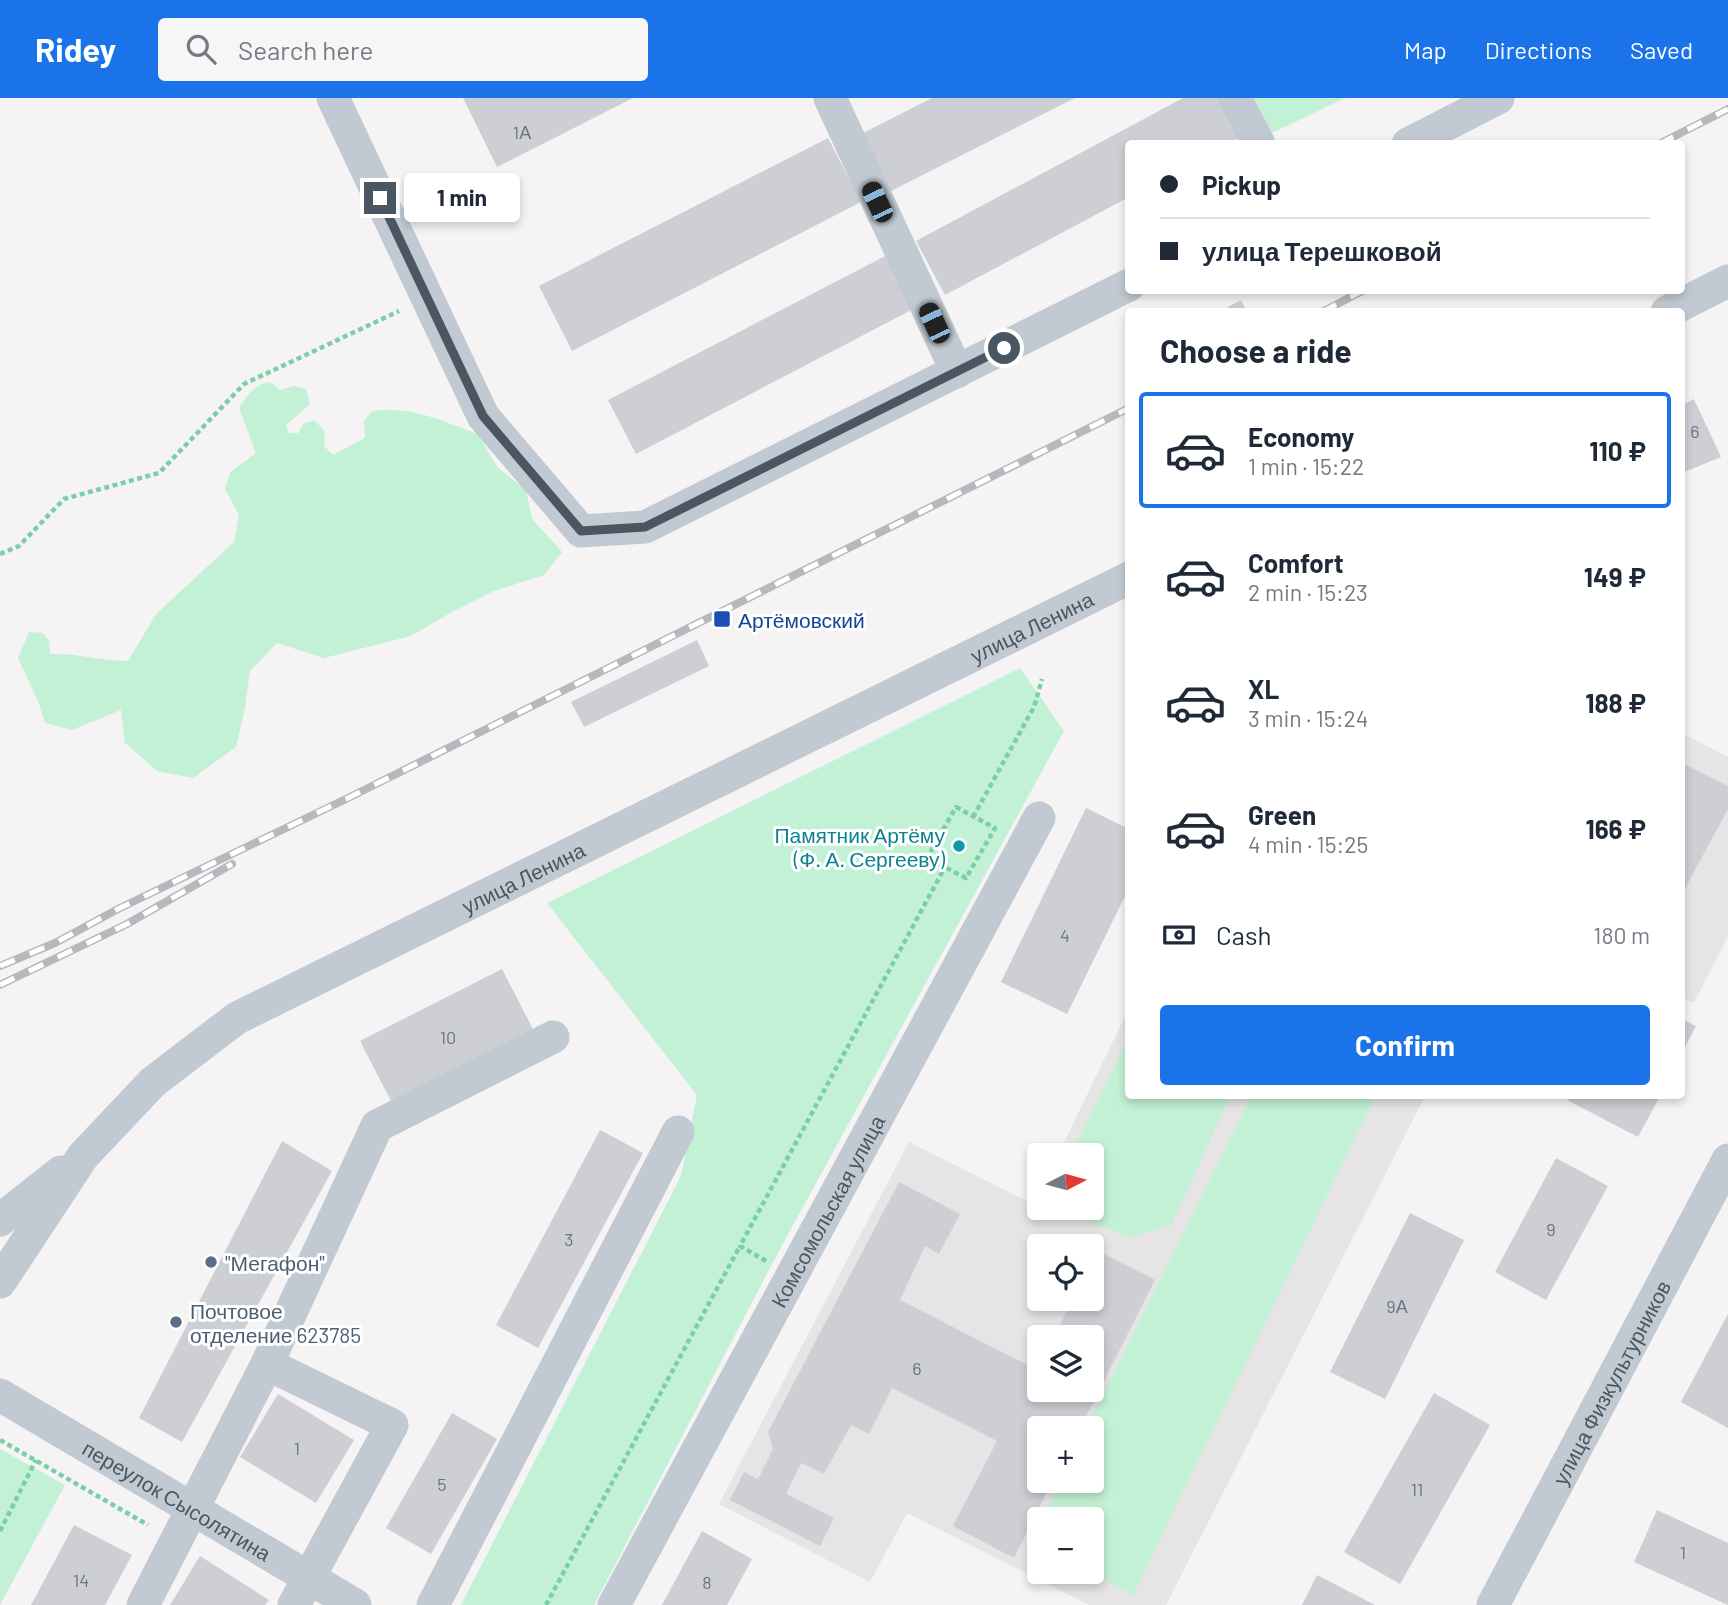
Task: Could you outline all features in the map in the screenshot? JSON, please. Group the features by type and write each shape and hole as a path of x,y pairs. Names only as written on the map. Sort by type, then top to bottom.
{"street":[{"path":"333,98 483,416 581,531 645,527 1125,287"},
{"path":"830,98 957,372"},
{"path":"1235,98 1257,140"},
{"path":"1416,140 1498,98"},
{"path":"1675,308 1728,281"},
{"name":"улица Ленина","path":"0,1282 83,1156 153,1082 237,1018 1125,580"},
{"name":"Комсомольская улица","path":"614,1605 1039,818"},
{"path":"143,1605 267,1364 377,1126 553,1037"},
{"path":"433,1605 678,1132"},
{"path":"0,1220 83,1156"},
{"name":"улица Физкультурников","path":"1493,1605 1728,1160"},
{"path":"267,1364 392,1425 301,1591"},
{"name":"переулок Сысолятина","path":"0,1395 193,1510 301,1591 355,1605"}],"path":[{"path":"0,554 19,546 64,499 159,473 244,384 428,298"},
{"path":"973,817 1034,707 1042,679"},
{"path":"956,807 995,828 966,878 945,867 928,858 956,807"},
{"path":"546,1605 945,867"},
{"path":"740,1246 792,1276"},
{"path":"0,1440 176,1542"},
{"path":"0,1531 36,1460"}],"shaded area":[{"path":"1685,735 1728,757 1728,936 1694,1003 1685,998"},
{"path":"1125,1016 1125,1099 1423,1099 1166,1605 1089,1605 1047,1584 1104,1584 1104,1507 1027,1507 1027,1574 907,1513 870,1582 719,1504 909,1142 1027,1201 1027,1220 1104,1220 1104,1143 1064,1143"}],"green space":[{"path":"1248,98 1345,98 1266,136"},
{"path":"270,382 280,390 294,386 306,389 310,404 286,425 289,433 298,433 303,424 314,420 325,431 324,446 333,455 365,438 364,421 372,411 414,412 478,434 497,467 526,490 532,519 562,552 544,575 494,591 411,636 324,658 277,643 250,671 236,747 193,778 157,771 125,743 121,710 72,730 45,723 18,658 29,632 43,633 49,641 50,654 128,661 156,614 234,542 239,515 225,489 230,472 256,453 239,408 252,391"},
{"path":"1020,668 1064,731 781,1247 594,1605 461,1605 681,1176 697,1095 547,903"},
{"path":"1125,1046 1125,1099 1229,1099 1171,1226 1129,1237 1086,1220 1104,1220 1104,1143 1077,1143"},
{"path":"1250,1099 1373,1101 1133,1595 1104,1580 1104,1507 1048,1507 1055,1493 1104,1493 1104,1416 1093,1416 1100,1402 1104,1402 1104,1394"},
{"path":"0,1449 65,1485 0,1605"}],"building":[{"path":"463,98 633,98 497,167"},
{"path":"932,98 1075,98 889,192 861,134"},
{"path":"1183,98 1219,98 1240,137 1235,140 1125,140 1125,199 945,295 916,241"},
{"path":"828,138 861,202 572,351 539,286"},
{"path":"891,253 919,306 636,454 608,400"},
{"path":"1241,300 1245,308 1226,308"},
{"path":"1694,399 1721,457 1685,472 1685,404"},
{"path":"697,640 709,666 584,727 571,702"},
{"path":"1685,764 1728,786 1728,809 1685,888"},
{"path":"1086,808 1125,827 1125,896 1067,1014 1001,982"},
{"path":"502,969 535,1033 393,1105 360,1041"},
{"path":"1685,1020 1696,1026 1685,1047"},
{"path":"1568,1099 1658,1099 1638,1137"},
{"path":"600,1130 643,1153 538,1348 496,1325"},
{"path":"282,1141 332,1171 182,1442 139,1418"},
{"path":"1556,1158 1608,1186 1546,1300 1495,1272"},
{"path":"899,1182 960,1214 939,1254 925,1246 900,1300 1027,1365 1027,1402 1093,1402 1086,1416 1027,1416 1027,1493 1046,1493 1040,1507 1027,1507 1027,1532 1014,1558 953,1526 997,1441 892,1388 869,1434 851,1425 824,1474 801,1463 786,1494 834,1518 820,1546 730,1500 744,1472 758,1479 773,1449 768,1432"},
{"path":"1410,1213 1464,1240 1385,1399 1330,1372"},
{"path":"1104,1254 1155,1280 1104,1381 1104,1325 1060,1325 1067,1311 1104,1311"},
{"path":"1728,1314 1728,1428 1681,1402"},
{"path":"1434,1393 1490,1425 1400,1584 1344,1552"},
{"path":"278,1394 354,1440 316,1503 240,1457"},
{"path":"452,1413 497,1439 431,1554 386,1528"},
{"path":"1657,1510 1728,1543 1728,1605 1634,1562"},
{"path":"74,1525 132,1555 105,1605 31,1605"},
{"path":"702,1531 752,1559 727,1605 662,1605"},
{"path":"200,1556 269,1600 265,1605 170,1605"},
{"path":"1317,1575 1375,1605 1302,1605"}],"railway":[{"path":"1667,140 1728,109"},
{"path":"1330,308 1356,294"},
{"path":"0,966 55,943 120,908 348,798 1125,410"},
{"path":"0,985 127,924 232,864"}],"place":[{"name":"Артёмовский","path":"722,619"},
{"name":"Памятник Артёму (Ф. А. Сергееву)","path":"959,846"},
{"name":"\"Мегафон\"","path":"211,1262"},
{"name":"Почтовое отделение 623785","path":"176,1322"}],"route":[{"path":"380,198 483,416 581,531 645,527 1004,348"}]}
